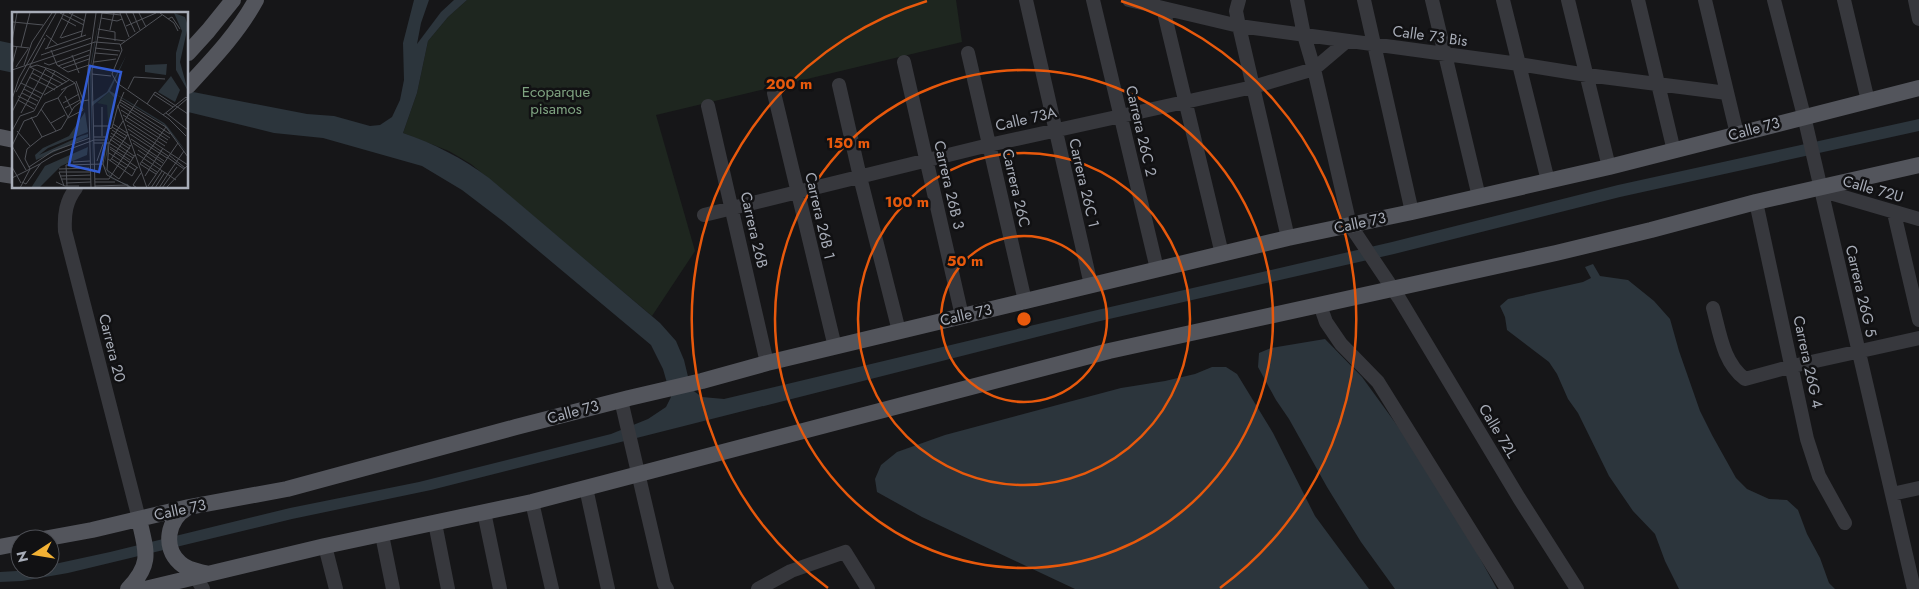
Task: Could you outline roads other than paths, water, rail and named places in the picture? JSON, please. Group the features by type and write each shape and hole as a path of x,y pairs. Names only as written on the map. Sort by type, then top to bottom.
{"main road":[{"path":"189,52 233,0"},
{"path":"189,85 226,45 246,19 256,0"},
{"name":"Calle 73","path":"60,535 189,507 287,489 623,407 654,392 767,363 1288,238 1354,231 1412,212 1609,167 1738,134 1805,121 1868,101 1919,88"},
{"path":"136,586 199,577 325,546 532,502 586,488 638,469 1109,351 1585,246 1756,202 1818,181 1919,165"},
{"path":"189,507 179,513 169,528 173,553 179,562 199,577"},
{"path":"136,586 145,564 143,536 139,519"}],"street":[{"name":"Carrera 26C 1","path":"1026,0 1091,285"},
{"name":"Carrera 26C 2","path":"1094,0 1157,270"},
{"name":"Calle 73 Bis","path":"1129,0 1239,26 1728,93"},
{"path":"1239,0 1236,10 1239,26 1288,238"},
{"path":"1297,0 1304,35 1354,231"},
{"path":"1364,0 1412,212"},
{"path":"1432,0 1478,197"},
{"path":"1503,0 1548,181"},
{"path":"1568,0 1609,167"},
{"path":"1638,0 1674,151"},
{"path":"1705,0 1738,134"},
{"name":"Carrera 26G 5","path":"1774,0 1805,121 1914,589"},
{"path":"1844,0 1868,101"},
{"path":"1915,0 1919,19"},
{"path":"1163,8 1222,254"},
{"name":"Calle 73A","path":"704,215 989,144 1253,87 1314,69 1347,41"},
{"name":"Carrera 26C","path":"968,53 1025,301"},
{"name":"Carrera 26B 3","path":"904,62 962,316"},
{"path":"839,85 899,331"},
{"name":"Carrera 26B 1","path":"774,93 835,347"},
{"name":"Carrera 26B","path":"708,106 767,363"},
{"name":"Calle 72U","path":"1818,181 1830,194 1919,219"},
{"name":"Carrera 20","path":"75,189 70,196 64,213 65,231 139,519"},
{"name":"Carrera 26G 4","path":"1756,202 1808,439 1819,476 1845,523"},
{"path":"1894,213 1919,320"},
{"name":"Calle 72L","path":"1354,231 1393,288 1519,498 1577,589"},
{"path":"1320,304 1326,322 1341,344 1378,382 1507,589"},
{"path":"1713,308 1726,357 1735,372 1745,379 1792,366 1919,338"},
{"path":"623,407 638,469 661,587"},
{"path":"586,488 608,589"},
{"path":"1892,494 1919,488"},
{"path":"532,502 552,589"},
{"path":"484,512 500,589"},
{"path":"435,523 448,589"},
{"path":"382,535 393,589"},
{"path":"325,546 336,589"},
{"path":"758,589 791,572 846,552 868,589"}],"park label":[{"name":"Ecoparque pisamos","path":"556,100"}]}
